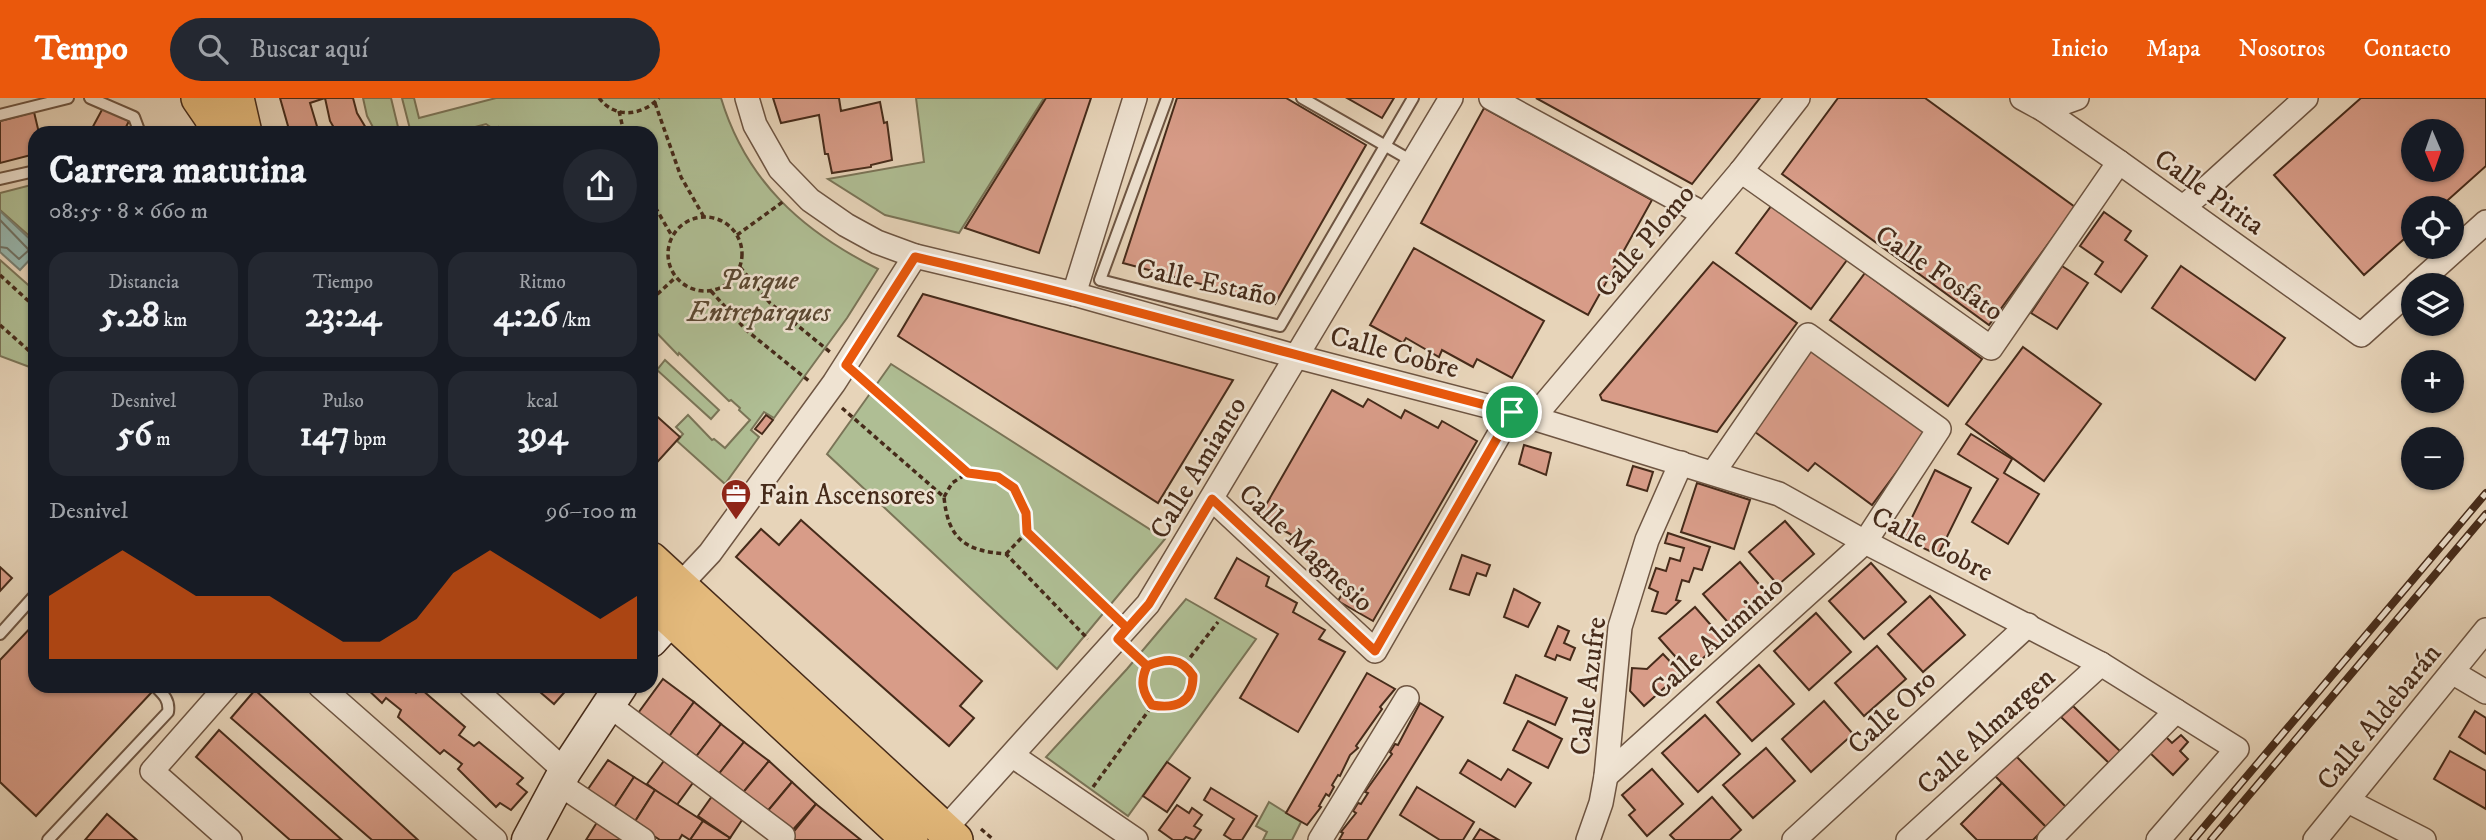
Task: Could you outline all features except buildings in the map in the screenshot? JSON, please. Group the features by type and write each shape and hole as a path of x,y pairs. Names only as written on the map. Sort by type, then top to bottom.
{"main road":[{"path":"199,98 215,126"},
{"path":"236,98 242,126"},
{"path":"658,590 663,611 910,840"},
{"path":"663,611 950,835"}],"street":[{"name":"Calle Cobre","path":"747,98 755,125 780,169 810,200 846,225 915,257 1073,293 1298,357 1522,415 1779,494 1865,542 2101,664 2237,749 2158,840"},
{"path":"1073,293 1135,98"},
{"name":"Calle Amianto","path":"950,835 1013,756 1149,604 1451,98"},
{"path":"1491,98 1704,214"},
{"name":"Calle Plomo","path":"1522,415 1704,214 1798,98"},
{"name":"Calle Pirita","path":"2022,98 2119,162 2361,335 2401,299"},
{"path":"2044,110 2077,98"},
{"path":"2183,207 2305,98"},
{"name":"Calle Fosfato","path":"1741,171 1991,348 2119,162"},
{"path":"2430,273 2486,222"},
{"path":"663,611 710,553 826,394 915,257"},
{"name":"Calle Aluminio","path":"1606,776 1865,542 1939,429 1808,335 1713,473"},
{"name":"Calle Magnesio","path":"1212,499 1375,651 1522,415"},
{"name":"Calle Azufre","path":"1588,840 1601,803 1606,776 1620,626 1647,540 1681,463"},
{"name":"Calle Oro","path":"1794,840 2028,625"},
{"name":"Calle Aldebarán","path":"2315,840 2486,630"},
{"name":"Calle Almargen","path":"1908,840 2101,664"},
{"path":"2452,672 2486,692"},
{"path":"221,693 152,771 230,840"},
{"path":"328,693 495,840"},
{"path":"478,693 562,777 643,840"},
{"path":"528,840 562,777 615,696 783,836 780,840"},
{"path":"1320,840 1406,698"},
{"path":"2049,840 2176,711"},
{"path":"1013,756 1136,840"},
{"path":"2348,801 2424,840"}],"lane":[{"path":"0,116 68,98"},
{"path":"90,98 134,117 137,126"},
{"name":"Calle Estaño","path":"1167,98 1100,280 1280,326 1413,98"},
{"path":"1301,98 1412,161"},
{"path":"0,179 28,173"},
{"path":"0,634 28,603"},
{"path":"48,840 168,712 169,705 162,693"}],"path":[{"path":"599,98 619,111 636,113 659,98"},
{"path":"654,103 681,177 704,217"},
{"path":"619,111 622,126"},
{"path":"737,235 800,190"},
{"path":"658,212 672,236"},
{"path":"704,217 724,221 737,235 743,253 740,267 725,286 711,291 690,288 676,277 668,261 668,249 672,236 687,221 704,217"},
{"path":"740,267 779,311 846,365 968,473 998,477 1014,488 1026,513 1027,532 1116,641"},
{"path":"0,275 28,301"},
{"path":"658,294 676,277"},
{"path":"711,291 746,330 826,394 944,498"},
{"path":"0,324 28,350"},
{"path":"968,473 953,483 944,498 952,533 966,545 984,553 1006,554 1147,666"},
{"path":"1006,554 1027,532"},
{"path":"1185,664 1218,622"},
{"path":"1172,659 1185,664 1193,676 1190,695 1181,704 1168,708 1152,705 1144,695 1142,684 1147,666 1172,659"},
{"path":"1081,803 1152,705"}],"green space":[{"path":"363,98 391,98 398,126 372,126"},
{"name":"Parque Entreparques","path":"402,98 414,98 419,118 496,98 721,98 745,154 780,200 825,238 878,269 847,318 774,418 764,412 751,430 759,437 725,484 677,441 683,434 676,427 688,415 712,440 725,448 750,420 658,334 658,126 409,126"},
{"path":"916,98 1044,98 959,233 885,215 828,179 924,162"},
{"path":"28,186 28,235 0,210 0,193"},
{"path":"0,260 28,285 28,366 0,356"},
{"path":"665,360 719,410 711,419 658,369"},
{"path":"891,364 1165,539 1057,669 827,454"},
{"path":"1186,599 1256,639 1128,816 1046,757 1127,669"},
{"path":"1269,802 1301,822 1292,840 1263,840 1267,832 1256,826"}],"water":[{"path":"0,211 28,237 28,261 20,270 0,252"}],"railway":[{"path":"2193,840 2486,493"},
{"path":"2211,840 2486,514"}],"place":[{"name":"Fain Ascensores","path":"736,521"}],"route":[{"path":"1512,412 1298,357 1073,293 915,257 846,365 968,473 998,477 1014,488 1026,513 1027,532 1127,628 1118,639 1147,666 1143,674 1144,695 1152,705 1168,708 1181,704 1190,695 1193,676 1185,664 1172,659 1147,666 1118,639 1149,604 1212,499 1375,651 1512,412"}]}
